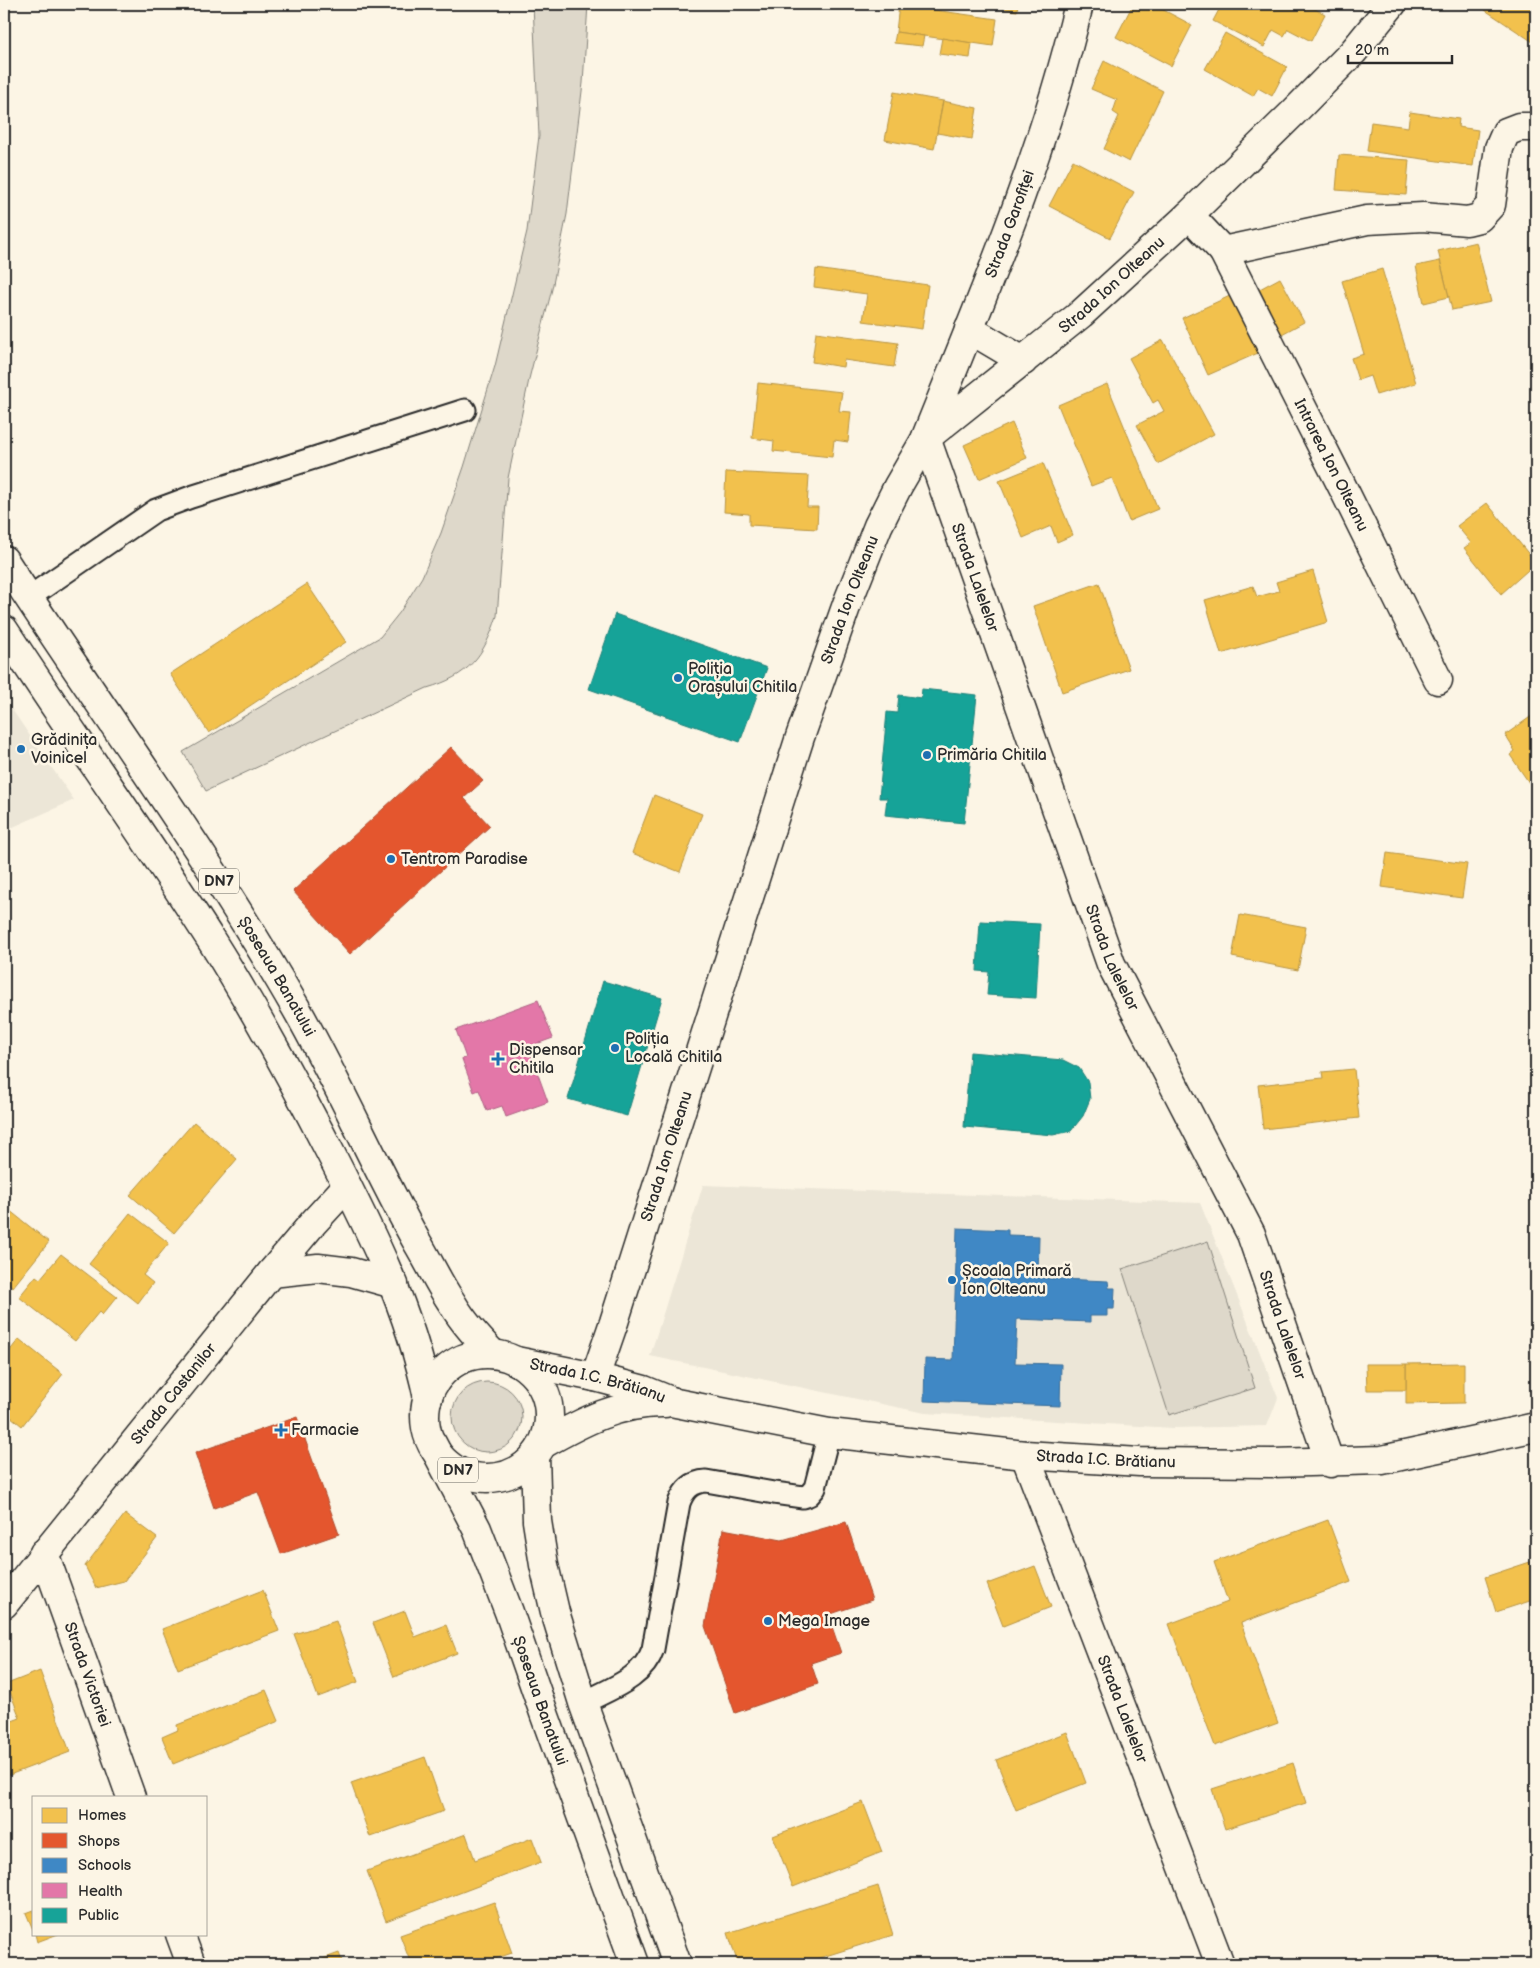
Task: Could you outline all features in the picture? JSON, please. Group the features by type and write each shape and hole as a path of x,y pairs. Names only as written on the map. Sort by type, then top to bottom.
{"street":[{"name":"Strada Garofiței","path":"926,438 1045,130 1066,58 1079,4"},
{"name":"Strada Ion Olteanu","path":"595,1378 800,737 847,604 878,526 898,486 926,438 1081,314 1189,215 1353,52 1392,4"},
{"path":"1222,250 1366,220 1423,217 1467,221 1479,218 1490,205 1498,148 1506,132 1519,127 1536,127"},
{"name":"Intrarea Ion Olteanu","path":"1189,215 1222,250 1346,492 1438,680"},
{"path":"969,329 1023,361"},
{"name":"Strada Lalelelor","path":"926,438 1111,964 1251,1234 1330,1463"},
{"name":"Șoseaua Banatului","path":"4,560 265,954 311,1035 400,1211 451,1303 470,1330 505,1358"},
{"name":"DN7","path":"4,630 211,941 273,1047 348,1186 394,1284 420,1363 428,1398 426,1421 432,1443 444,1460 460,1472 480,1477 501,1476 520,1469 539,1450"},
{"name":"Strada Castanilor","path":"4,1604 271,1272 348,1186"},
{"path":"271,1272 318,1268 351,1272 394,1284"},
{"name":"DN7","path":"428,1398 437,1379 452,1364 472,1356 505,1358 532,1373 543,1388 548,1406 548,1426 539,1450 537,1521 554,1612 583,1702 677,1964"},
{"name":"Strada I.C. Brătianu","path":"505,1358 644,1390 676,1403"},
{"name":"Strada I.C. Brătianu","path":"539,1450 580,1423 609,1411 650,1402 676,1403 829,1433 1024,1455 1140,1462 1330,1463 1382,1460 1536,1427"},
{"name":"Șoseaua Banatului","path":"432,1443 477,1529 510,1612 545,1716 635,1964"},
{"name":"Strada Lalelelor","path":"1024,1455 1220,1964"},
{"name":"Strada Victoriei","path":"44,1553 131,1796"},
{"path":"181,1936 191,1964"}],"lane":[{"path":"28,598 156,510 191,497 465,410"},
{"path":"583,1702 631,1677 647,1663 653,1649 679,1504 688,1487 706,1481 804,1497 816,1488 829,1433"}],"shaded area":[{"path":"533,4 588,4 583,83 567,214 552,289 530,375 508,478 497,616 492,630 473,662 454,677 206,791 183,752 380,637 400,612 422,577 441,533 464,467 495,366 527,231 539,136"},
{"name":"Grădinița Voinicel","path":"4,698 74,800 4,831"},
{"name":"Școala Primară Ion Olteanu","path":"703,1185 1200,1203 1278,1398 1267,1426 1173,1428 925,1413 650,1356"},
{"path":"1208,1241 1255,1388 1169,1415 1122,1269"},
{"path":"487,1382 500,1385 512,1392 519,1404 522,1417 519,1430 512,1442 500,1449 487,1452 474,1449 462,1442 455,1430 452,1417 455,1404 462,1392 474,1385"}],"building: Homes":[{"path":"976,4 1018,4 1017,11"},
{"path":"1133,4 1152,4 1192,25 1171,66 1116,37"},
{"path":"1222,4 1305,4 1325,14 1311,41 1288,29 1284,36 1273,30 1264,47 1213,21"},
{"path":"1489,4 1536,4 1536,44 1485,10"},
{"path":"899,5 997,19 993,46 896,32"},
{"path":"896,32 924,36 922,46 894,43"},
{"path":"1225,33 1287,67 1272,96 1258,88 1253,96 1205,69"},
{"path":"942,38 972,43 970,58 939,54"},
{"path":"1104,61 1163,91 1129,162 1104,149 1119,116 1113,112 1117,100 1091,89"},
{"path":"894,92 943,101 934,149 885,140"},
{"path":"943,101 977,108 972,139 937,133"},
{"path":"1410,112 1459,119 1458,127 1478,130 1473,166 1367,151 1371,122 1408,127"},
{"path":"1339,155 1409,160 1406,195 1336,190"},
{"path":"1073,160 1134,192 1110,238 1049,206"},
{"path":"1476,242 1491,302 1452,310 1438,251"},
{"path":"1440,261 1449,297 1424,303 1416,266"},
{"path":"816,269 928,285 922,329 863,321 867,294 814,287"},
{"path":"1382,269 1416,383 1376,395 1370,376 1358,380 1351,358 1364,354 1342,281"},
{"path":"1280,278 1304,322 1280,335 1256,291"},
{"path":"1232,295 1258,353 1208,375 1182,318"},
{"path":"816,332 898,343 894,367 844,360 843,367 812,362"},
{"path":"1163,340 1214,434 1158,464 1137,425 1164,411 1158,400 1153,403 1129,358"},
{"path":"758,383 842,392 839,411 851,412 848,442 834,440 832,457 773,451 774,441 752,438"},
{"path":"1107,384 1158,509 1129,521 1112,478 1091,486 1058,405"},
{"path":"1012,423 1027,458 979,479 964,445"},
{"path":"1043,463 1073,535 1057,542 1051,526 1023,538 999,481"},
{"path":"726,472 809,476 807,507 818,507 817,529 749,525 749,514 724,512"},
{"path":"1487,503 1536,563 1501,594 1464,548 1471,543 1457,526"},
{"path":"1313,571 1328,622 1221,654 1205,600 1253,586 1257,597 1279,591 1276,582"},
{"path":"1099,583 1129,669 1062,692 1033,606"},
{"path":"307,584 346,642 209,733 170,674"},
{"path":"1536,713 1536,793 1510,755 1515,751 1505,735"},
{"path":"654,795 702,814 680,872 632,853"},
{"path":"1387,853 1467,864 1462,898 1382,887"},
{"path":"1240,915 1306,927 1298,970 1232,957"},
{"path":"1354,1069 1359,1118 1263,1129 1258,1085 1323,1078 1322,1072"},
{"path":"194,1122 237,1159 174,1233 130,1195"},
{"path":"4,1206 49,1242 13,1287 4,1280"},
{"path":"130,1213 169,1243 143,1275 153,1283 138,1303 89,1264"},
{"path":"61,1254 117,1297 102,1315 99,1312 75,1341 19,1297 36,1276 40,1279"},
{"path":"19,1339 63,1374 22,1426 4,1411 4,1358"},
{"path":"1464,1363 1464,1403 1406,1404 1406,1364"},
{"path":"1366,1364 1406,1364 1406,1390 1367,1390"},
{"path":"125,1514 157,1538 124,1581 96,1588 85,1566"},
{"path":"1328,1520 1351,1582 1241,1623 1278,1723 1215,1746 1169,1624 1228,1602 1214,1562"},
{"path":"1536,1560 1536,1599 1496,1612 1485,1577"},
{"path":"1035,1566 1051,1607 1003,1626 987,1584"},
{"path":"263,1590 279,1631 178,1669 162,1629"},
{"path":"405,1611 415,1637 446,1625 457,1653 394,1677 373,1623"},
{"path":"336,1621 358,1682 318,1697 294,1634"},
{"path":"40,1671 70,1752 4,1777 4,1724 20,1718 7,1684"},
{"path":"266,1690 279,1721 173,1764 162,1737 178,1730 177,1725"},
{"path":"1067,1732 1086,1783 1016,1810 996,1760"},
{"path":"425,1757 444,1811 370,1837 351,1783"},
{"path":"1293,1763 1306,1803 1225,1829 1212,1789"},
{"path":"863,1802 882,1852 793,1887 773,1836"},
{"path":"466,1834 475,1860 532,1838 541,1862 386,1921 367,1871"},
{"path":"878,1886 893,1935 800,1964 738,1964 728,1933"},
{"path":"494,1902 512,1953 480,1964 411,1964 400,1935"},
{"path":"32,1911 32,1927 26,1913"},
{"path":"36,1936 53,1936 37,1942"},
{"path":"339,1953 343,1964 309,1964"}],"building: Shops":[{"name":"Tentrom Paradise","path":"451,747 483,781 464,798 490,826 350,954 293,891"},
{"path":"297,1417 339,1534 281,1554 258,1492 214,1508 195,1453"},
{"name":"Mega Image","path":"846,1522 872,1600 828,1615 841,1653 811,1663 818,1684 735,1713 705,1626 723,1529 782,1540"}],"building: Schools":[{"path":"4,774 10,789 4,791"},
{"path":"957,1228 1008,1230 1008,1235 1039,1236 1038,1278 1108,1281 1109,1288 1115,1288 1114,1309 1107,1309 1107,1316 1090,1316 1090,1322 1017,1319 1015,1363 1061,1364 1060,1406 924,1401 925,1359 953,1360"}],"building: Health":[{"name":"Dispensar Chitila","path":"538,1000 553,1038 528,1047 548,1102 506,1117 502,1106 487,1111 479,1090 474,1092 462,1059 466,1058 456,1030"}],"building: Public":[{"name":"Poliția Orașului Chitila","path":"615,614 767,668 740,742 589,689"},
{"name":"Primăria Chitila","path":"922,689 977,695 964,823 885,815 887,798 879,798 887,712 897,713 899,695 921,698"},
{"path":"980,921 1040,924 1036,998 987,995 989,972 977,971"},
{"name":"Poliția Locală Chitila","path":"603,981 662,998 627,1116 568,1099"},
{"path":"970,1052 1063,1060 1079,1068 1088,1082 1090,1099 1083,1116 1071,1131 1053,1135 964,1127"}],"place":[{"name":"Poliția Orașului Chitila","path":"678,678"},
{"name":"Grădinița Voinicel","path":"21,749"},
{"name":"Primăria Chitila","path":"927,755"},
{"name":"Tentrom Paradise","path":"391,859"},
{"name":"Poliția Locală Chitila","path":"615,1048"},
{"name":"Dispensar Chitila","path":"498,1059"},
{"name":"Școala Primară Ion Olteanu","path":"952,1280"},
{"name":"Farmacie","path":"281,1430"},
{"name":"Mega Image","path":"768,1621"}]}
